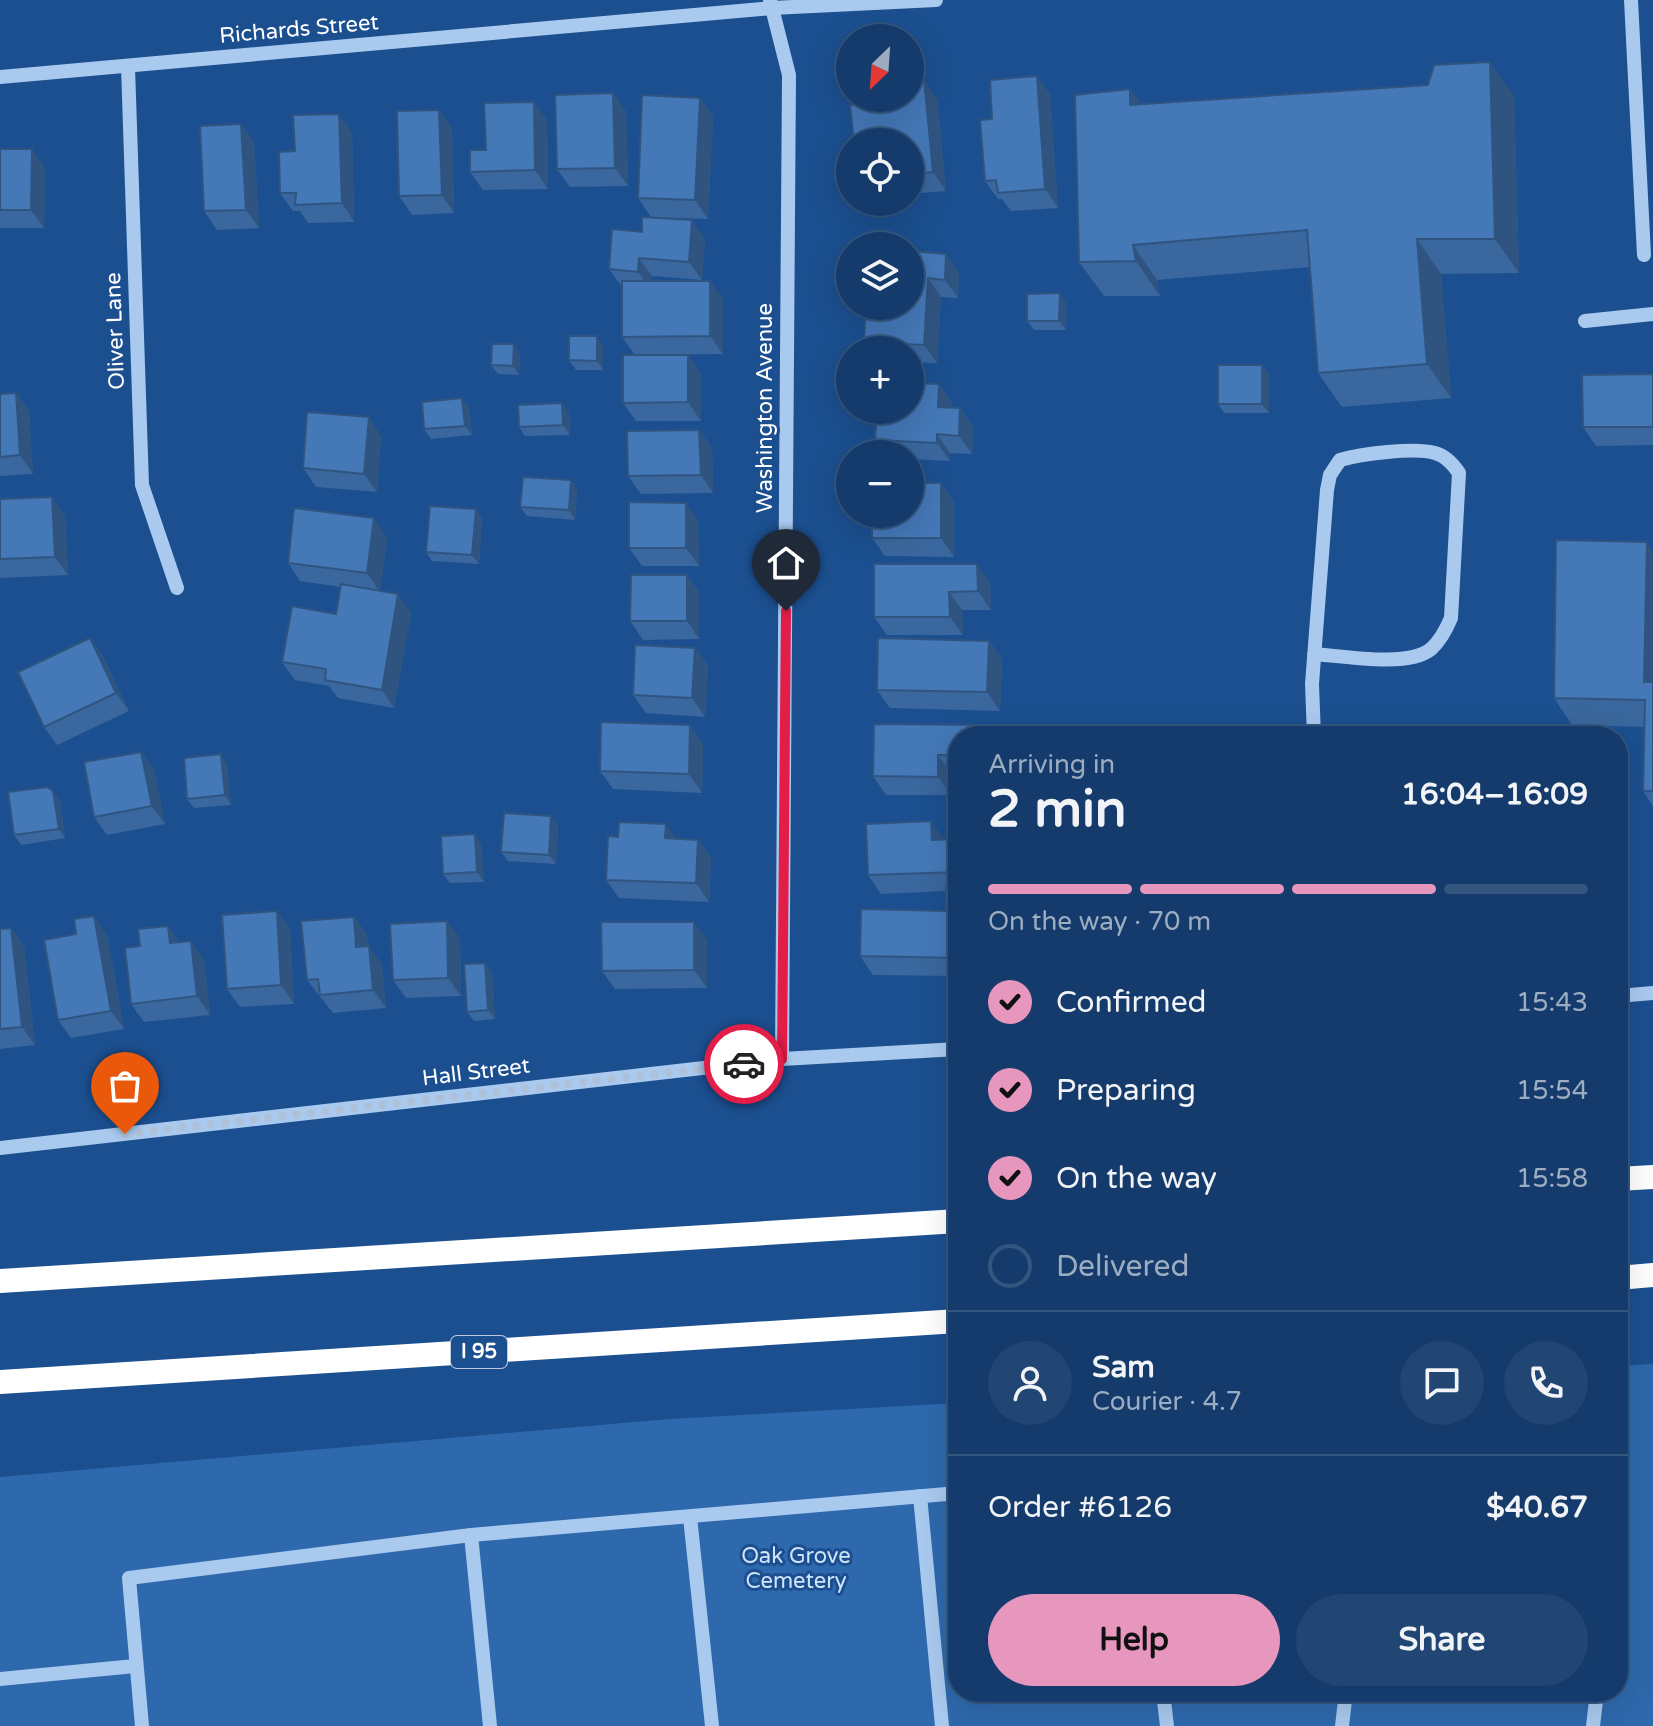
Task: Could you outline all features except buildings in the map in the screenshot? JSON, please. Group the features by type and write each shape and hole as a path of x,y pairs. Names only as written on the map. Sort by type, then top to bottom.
{"highway":[{"path":"1628,1178 1653,1177"},
{"path":"0,1281 948,1222"},
{"path":"1628,1277 1653,1275"},
{"name":"I 95","path":"0,1382 948,1322"}],"street":[{"name":"Richards Street","path":"0,77 771,4 936,0"},
{"path":"1631,0 1644,255"},
{"name":"Washington Avenue","path":"771,4 789,75 782,1059"},
{"name":"Oliver Lane","path":"128,67 142,485 177,588"},
{"path":"1585,321 1653,314"},
{"path":"1314,654 1410,658 1429,651 1443,636 1451,618 1459,473 1450,460 1435,452 1380,452 1340,460 1330,475 1327,490 1314,654 1312,684 1314,726"},
{"path":"1628,995 1653,993"},
{"name":"Hall Street","path":"0,1148 782,1059 948,1050"},
{"path":"142,1726 129,1578 471,1535 948,1494"},
{"path":"920,1496 942,1726"},
{"path":"690,1517 712,1726"},
{"path":"471,1535 490,1726"},
{"path":"0,1679 135,1666"},
{"path":"1164,1702 1167,1726"},
{"path":"1342,1726 1345,1702"},
{"path":"1593,1726 1596,1702"}],"green space":[{"name":"Oak Grove Cemetery","path":"1653,1364 1653,1726 0,1726 0,1477 669,1419 948,1404 948,1702 1628,1702 1628,1365"}],"way so far":[{"path":"125,1134 744,1064"}],"route":[{"path":"744,1064 782,1059 786,611"}]}
